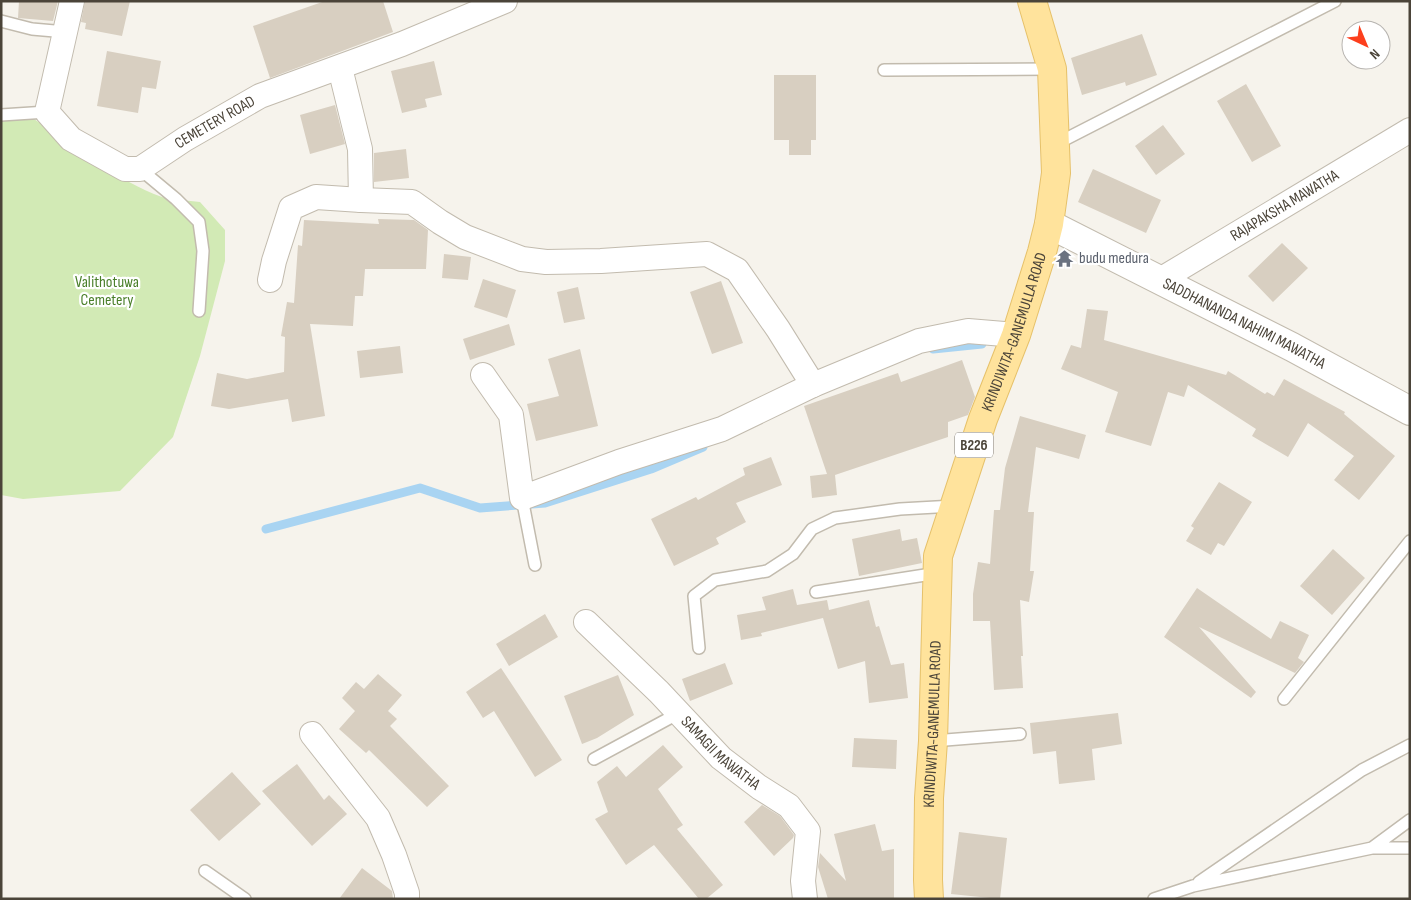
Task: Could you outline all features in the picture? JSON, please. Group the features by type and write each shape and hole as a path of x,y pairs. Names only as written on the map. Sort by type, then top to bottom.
{"main road":[{"name":"KRINDIWITA-GANEMULLA ROAD","path":"929,899 929,798 933,741 938,556 983,419 1016,335 1042,252 1049,224 1056,173 1052,69 1032,1"}],"street":[{"path":"72,1 47,112 71,140 125,169 140,170"},
{"name":"CEMETERY ROAD","path":"140,170 185,139 260,96 402,44 505,1"},
{"path":"340,68 360,149 361,200"},
{"name":"RAJAPAKSHA MAWATHA","path":"1160,280 1410,130"},
{"path":"270,280 291,208 316,197 412,202 465,237 522,259 546,262 601,262 707,254 737,270 778,329 813,385"},
{"name":"SADDHANANDA NAHIMI MAWATHA","path":"1049,224 1292,347 1410,411"},
{"path":"483,375 510,415 522,498 619,462 722,429 813,385 919,341 968,331 1016,335"},
{"name":"SAMAGII MAWATHA","path":"586,622 679,713 721,758 759,787 789,806 808,831 803,881 805,899"},
{"path":"312,734 378,818 394,854 407,893 407,899"}],"lane":[{"path":"1055,145 1335,1"},
{"path":"1,21 32,29 66,32"},
{"path":"884,70 1052,69"},
{"path":"1,115 47,112"},
{"path":"140,170 176,199 198,222 203,251 199,311"},
{"path":"522,498 534,565"},
{"path":"699,648 694,596 715,580 767,571 794,554 812,530 835,518 900,509 954,506"},
{"path":"1284,699 1410,541"},
{"path":"816,592 938,573"},
{"path":"594,759 679,713"},
{"path":"933,741 1020,734"},
{"path":"1193,886 1362,770 1410,745"},
{"path":"1372,848 1410,820"},
{"path":"1154,899 1193,886 1372,848 1410,848"},
{"path":"205,871 245,899"}],"green space":[{"name":"Valithotuwa Cemetery","path":"34,119 113,173 146,190 162,197 200,202 225,230 225,261 200,356 173,437 120,491 23,499 1,495 1,121"}],"building":[{"path":"19,1 58,1 53,21 18,18"},
{"path":"85,1 130,1 122,36 85,29 86,23 81,22"},
{"path":"325,1 383,1 393,32 270,78 253,26"},
{"path":"1142,34 1157,75 1126,86 1125,82 1082,95 1071,58"},
{"path":"107,51 161,61 156,89 142,87 138,113 97,106"},
{"path":"434,61 442,95 425,99 427,107 402,113 391,71"},
{"path":"774,75 816,75 816,140 811,140 811,155 789,155 789,140 774,140"},
{"path":"1246,84 1281,146 1252,162 1217,101"},
{"path":"335,105 345,144 310,154 300,115"},
{"path":"1163,125 1185,154 1156,175 1135,146"},
{"path":"406,149 409,178 374,182 374,153"},
{"path":"1093,169 1161,200 1146,233 1078,202"},
{"path":"378,219 414,220 428,230 426,269 365,269 363,296 355,296 353,326 310,324 325,416 292,422 288,399 229,409 211,406 217,373 247,379 284,372 285,337 281,336 287,302 294,303 298,245 302,246 304,220 379,224"},
{"path":"1282,243 1308,268 1273,302 1248,276"},
{"path":"444,254 471,257 468,280 442,278"},
{"path":"483,279 516,290 507,318 474,307"},
{"path":"721,281 743,343 712,354 690,292"},
{"path":"578,287 585,319 564,323 557,292"},
{"path":"1087,309 1108,311 1104,340 1226,375 1228,371 1265,394 1267,392 1274,396 1284,379 1345,412 1344,414 1395,456 1359,500 1334,480 1354,456 1308,423 1288,457 1252,436 1256,429 1188,385 1184,397 1168,392 1151,446 1105,432 1118,392 1061,369 1071,345 1081,348"},
{"path":"509,324 515,345 470,360 463,339"},
{"path":"400,346 403,373 360,378 357,351"},
{"path":"580,349 598,426 536,441 527,404 559,396 548,359"},
{"path":"962,360 975,397 968,415 948,422 948,437 835,475 837,495 812,498 810,476 827,474 804,406 898,373 901,382"},
{"path":"1020,416 1086,435 1079,459 1036,447 1028,512 1034,512 1030,571 1034,571 1029,602 1020,600 1023,688 994,690 990,621 973,621 973,594 978,562 990,564 994,510 1000,510 1005,468"},
{"path":"771,457 782,485 736,503 746,522 716,538 719,544 674,566 651,519 696,497 698,500 745,475 743,468"},
{"path":"1219,482 1252,502 1224,546 1218,543 1211,555 1186,541 1194,528 1191,526"},
{"path":"900,529 902,541 917,538 922,563 859,576 852,539"},
{"path":"1333,549 1365,578 1332,615 1300,586"},
{"path":"1197,588 1271,639 1280,621 1309,635 1298,658 1304,662 1295,673 1199,627 1256,692 1251,698 1164,637"},
{"path":"793,589 797,605 827,600 829,610 869,600 876,627 879,626 891,665 904,663 908,698 869,703 865,661 838,669 823,618 761,633 762,636 741,640 737,615 766,610 762,597"},
{"path":"545,614 558,637 509,666 496,644"},
{"path":"725,663 733,684 690,701 682,679"},
{"path":"501,668 562,760 535,777 494,711 483,718 466,692"},
{"path":"378,674 402,695 388,711 397,719 390,726 449,786 427,807 369,750 366,753 339,729 355,711 342,698 356,682 364,689"},
{"path":"618,675 634,715 597,738 582,744 564,696"},
{"path":"1118,713 1122,744 1092,749 1095,780 1059,784 1056,751 1033,754 1030,723"},
{"path":"854,738 897,740 896,769 852,767"},
{"path":"663,745 683,767 658,789 683,825 677,829 723,885 706,899 699,899 654,845 626,865 595,819 608,812 597,782 617,766 626,777"},
{"path":"297,764 324,800 329,795 347,814 312,846 262,791"},
{"path":"232,772 261,804 219,841 190,810"},
{"path":"762,805 780,816 794,835 774,856 744,822"},
{"path":"875,824 882,851 894,849 894,899 828,899 818,867 820,853 846,881 834,834"},
{"path":"959,832 1007,838 1000,899 951,894"},
{"path":"362,868 392,891 393,899 339,899"}],"waterway":[{"path":"933,349 982,344"},
{"path":"266,529 420,488 480,508 545,503 651,469 703,447"}],"place":[{"name":"budu medura","path":"1065,258"}]}
